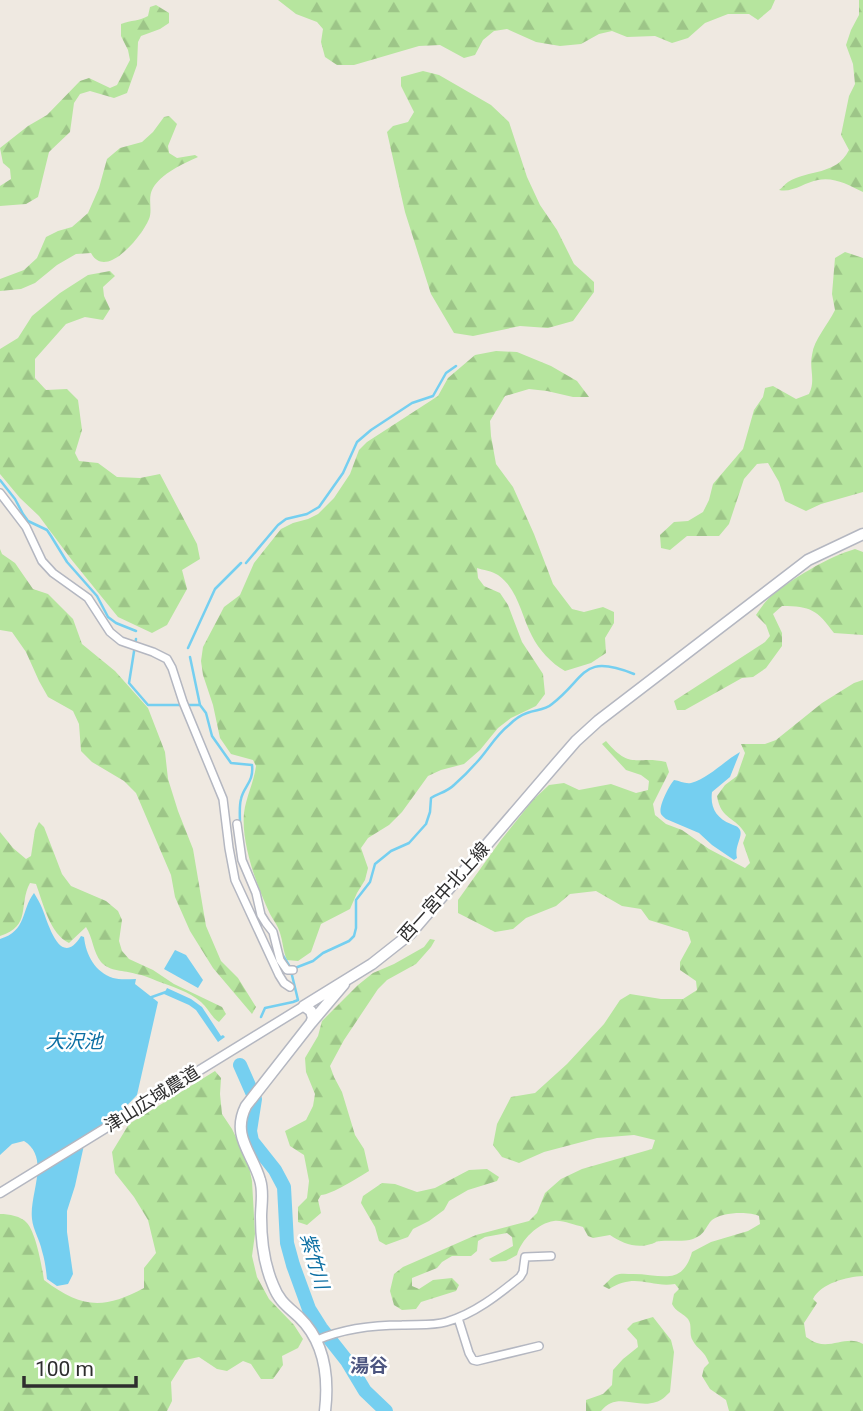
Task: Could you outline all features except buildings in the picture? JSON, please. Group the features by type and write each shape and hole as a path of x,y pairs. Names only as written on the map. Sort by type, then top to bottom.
{"main road":[{"name":"西一宮中北上線","path":"304,1006 372,964 410,934 576,741 598,721 800,566 863,534"},
{"path":"325,1411 325,1363 321,1339 279,1298 268,1272 262,1237 262,1187 239,1129 241,1114 253,1096 349,978"},
{"path":"304,1006 311,1012 312,1023"}],"street":[{"path":"0,493 26,527 42,561 53,573 88,598 110,632 121,642 167,659 223,799 235,880 279,975 284,983 290,986"},
{"path":"237,824 242,860 256,893 261,915 273,932 280,960 287,970 293,970"},
{"name":"津山広域農道","path":"0,1193 304,1006"},
{"path":"321,1339 359,1327 438,1324 458,1318 482,1306 520,1277 525,1257 551,1256"},
{"path":"458,1318 473,1360 539,1346"}],"green space":[{"path":"278,0 775,0 771,9 758,20 749,14 728,14 705,23 688,38 672,43 655,36 627,37 612,31 599,34 581,44 560,46 536,42 507,29 494,31 483,40 475,55 464,58 440,45 419,46 354,65 337,65 325,57 321,42 323,29 317,22 296,14"},
{"path":"859,0 863,0 863,192 841,182 824,179 789,190 779,190 796,178 837,164 849,150 841,135 849,96 855,84 853,64 846,45 859,15"},
{"path":"156,5 169,13 169,23 141,36 138,42 137,65 127,93 114,98 90,91 80,94 74,103 70,132 49,152 38,197 26,204 0,206 0,186 11,179 10,169 3,163 0,148 47,115 80,81 89,78 110,88 117,85 130,60 121,36 121,24 148,16 150,7"},
{"path":"423,71 439,75 491,105 509,122 527,177 540,205 557,230 574,264 594,282 594,292 573,321 548,328 520,326 473,336 454,333 431,294 405,212 387,132 393,126 408,122 414,112 401,86 401,77"},
{"path":"169,116 177,124 168,146 169,153 177,158 195,155 198,157 161,178 153,188 149,219 132,245 114,259 105,262 98,260 91,253 76,254 35,283 21,289 0,291 0,279 24,270 37,258 46,237 72,227 88,213 107,159 120,148 142,142 164,117"},
{"path":"845,252 863,258 863,492 806,511 785,501 779,482 768,463 757,464 744,479 729,524 719,536 687,536 670,550 661,548 660,535 674,522 688,521 703,512 713,484 743,449 754,410 763,397 765,388 773,386 796,399 809,394 812,384 813,349 835,310 832,294 835,258"},
{"path":"110,271 115,276 103,287 110,309 103,320 85,317 66,324 35,359 35,378 46,390 67,389 78,400 82,430 75,453 79,461 98,463 117,477 140,478 160,474 197,544 200,559 182,570 187,589 167,625 152,633 118,617 39,516 0,474 0,349 18,338 32,316 60,293 88,275"},
{"path":"496,351 517,352 551,366 577,381 589,397 573,397 529,389 505,396 490,421 496,464 513,487 553,584 572,609 584,612 603,607 614,612 614,623 605,638 606,653 591,663 565,671 560,668 546,656 535,641 510,587 496,574 477,568 478,578 484,586 500,593 508,605 522,642 543,674 545,694 536,706 511,718 498,728 464,764 428,776 402,812 389,825 368,838 361,848 368,868 350,909 321,924 311,952 298,961 287,960 279,930 255,878 247,851 244,813 256,766 253,760 231,754 220,738 203,675 203,647 224,607 240,595 254,563 281,529 318,514 334,498 350,474 359,450 438,396 448,378 475,355"},
{"path":"0,549 2,554 15,563 33,589 48,594 73,619 82,644 115,671 148,708 165,752 168,779 193,849 206,926 221,961 238,978 256,1007 252,1014 213,968 190,931 175,897 171,875 136,793 124,781 92,762 81,751 79,724 73,711 48,697 26,652 12,632 0,630"},
{"path":"855,549 863,552 863,635 834,633 818,614 807,608 782,606 773,614 782,633 782,646 766,668 753,677 742,678 685,710 677,710 674,701 765,642 770,636 766,625 756,615 769,598 810,569"},
{"path":"863,680 863,1276 842,1279 822,1289 813,1299 817,1303 804,1323 806,1337 816,1343 852,1341 863,1344 863,1411 729,1411 726,1400 710,1389 702,1376 709,1363 692,1338 688,1319 672,1304 674,1294 679,1289 675,1284 635,1281 609,1289 603,1286 612,1277 620,1274 676,1274 688,1263 692,1252 760,1224 759,1216 754,1214 722,1215 712,1220 703,1233 693,1239 658,1241 640,1246 624,1243 610,1235 593,1238 588,1236 583,1227 565,1222 548,1222 531,1233 517,1255 506,1261 492,1262 489,1259 513,1246 512,1237 507,1233 485,1237 478,1241 477,1251 471,1256 452,1256 437,1268 412,1278 412,1286 419,1289 433,1280 452,1278 459,1285 456,1291 421,1302 416,1309 402,1310 394,1305 390,1291 394,1274 403,1267 476,1235 529,1221 537,1213 545,1193 561,1179 582,1169 652,1149 655,1140 634,1135 597,1138 544,1152 519,1163 502,1157 493,1145 497,1124 511,1097 535,1093 567,1064 604,1024 620,1000 630,994 683,999 697,990 696,981 680,970 680,962 691,942 688,932 649,920 641,909 622,906 596,891 570,894 556,906 526,918 513,929 495,932 458,913 458,900 501,840 533,800 549,785 564,783 579,790 611,784 636,793 648,790 649,781 626,770 602,744 606,741 628,759 666,762 669,772 653,804 655,815 666,824 682,830 709,849 745,868 750,863 743,843 746,835 722,810 717,796 725,785 737,776 745,753 741,744 765,744 776,740 822,703"},
{"path":"39,822 44,827 62,874 71,886 106,901 118,911 122,920 119,941 122,951 129,959 222,1007 226,1014 219,1022 197,998 186,992 105,965 96,954 86,927 69,943 62,939 48,917 36,884 30,883 16,927 0,936 0,832 26,859 31,856"},
{"path":"430,939 435,940 416,964 387,980 378,989 330,1066 342,1092 355,1135 364,1149 369,1171 338,1189 321,1195 318,1200 321,1213 307,1225 298,1222 298,1207 307,1198 309,1181 304,1155 290,1146 285,1131 306,1120 313,1106 315,1094 306,1072 305,1058 318,1036 322,1021 373,973 424,947"},
{"path":"215,1071 221,1078 222,1114 248,1162 252,1181 255,1234 252,1256 257,1277 269,1299 294,1325 303,1339 298,1348 282,1356 283,1365 273,1379 261,1379 251,1364 243,1361 227,1371 217,1369 199,1357 185,1360 171,1382 172,1401 167,1411 0,1411 0,1214 15,1216 27,1223 36,1242 44,1280 69,1296 81,1301 104,1303 144,1288 144,1268 156,1253 148,1220 115,1173 112,1152 129,1124"},
{"path":"487,1169 499,1177 497,1181 468,1190 449,1201 444,1210 429,1221 413,1229 408,1237 386,1245 379,1241 375,1227 361,1203 363,1196 382,1183 395,1184 417,1192 435,1188 469,1170"},
{"path":"653,1317 671,1340 674,1352 670,1392 662,1399 649,1404 620,1401 607,1405 601,1411 586,1411 586,1400 603,1394 612,1385 613,1370 638,1347 637,1340 627,1329 633,1323"}],"water":[{"path":"740,752 730,777 712,792 713,807 718,815 740,830 737,858 734,860 699,833 666,819 660,811 664,797 674,780 689,783 698,781"},
{"name":"大沢池","path":"34,893 51,932 61,946 67,948 74,945 81,936 84,937 89,956 101,972 116,979 136,979 135,984 158,1002 137,1095 116,1117 86,1136 67,1211 73,1274 68,1284 57,1286 47,1279 43,1254 33,1223 32,1209 38,1167 36,1157 32,1148 24,1141 12,1144 0,1155 0,939 15,931"},
{"path":"175,950 186,955 203,980 198,988 164,969"},
{"path":"167,988 202,1007 221,1036 225,1037 218,1042 196,1010 164,994"}],"waterway":[{"path":"246,563 278,525 286,519 307,514 319,507 343,473 357,442 412,403 433,396 446,373 456,366"},
{"path":"0,480 28,521 47,530 67,562 97,596 108,617 136,631"},
{"path":"188,648 215,589 241,563"},
{"path":"136,639 129,683 148,705 200,705"},
{"path":"190,657 200,705 206,713 212,736 231,763 252,765 252,776 240,802 240,824"},
{"path":"295,968 313,961 354,936 356,900 370,882 375,864 391,851 409,843 426,824 431,798 460,780 511,723 525,714 549,706 579,677 594,667 617,668 634,674"},
{"path":"276,931 280,948"},
{"path":"261,1017 265,1008 298,1000 290,967 282,954"},
{"path":"149,998 166,992"},
{"name":"紫竹川","path":"240,1065 255,1099 250,1131 252,1141 275,1170 284,1187 287,1243 309,1309 365,1391 386,1411"}],"district":[{"name":"湯谷","path":"369,1365"}]}
